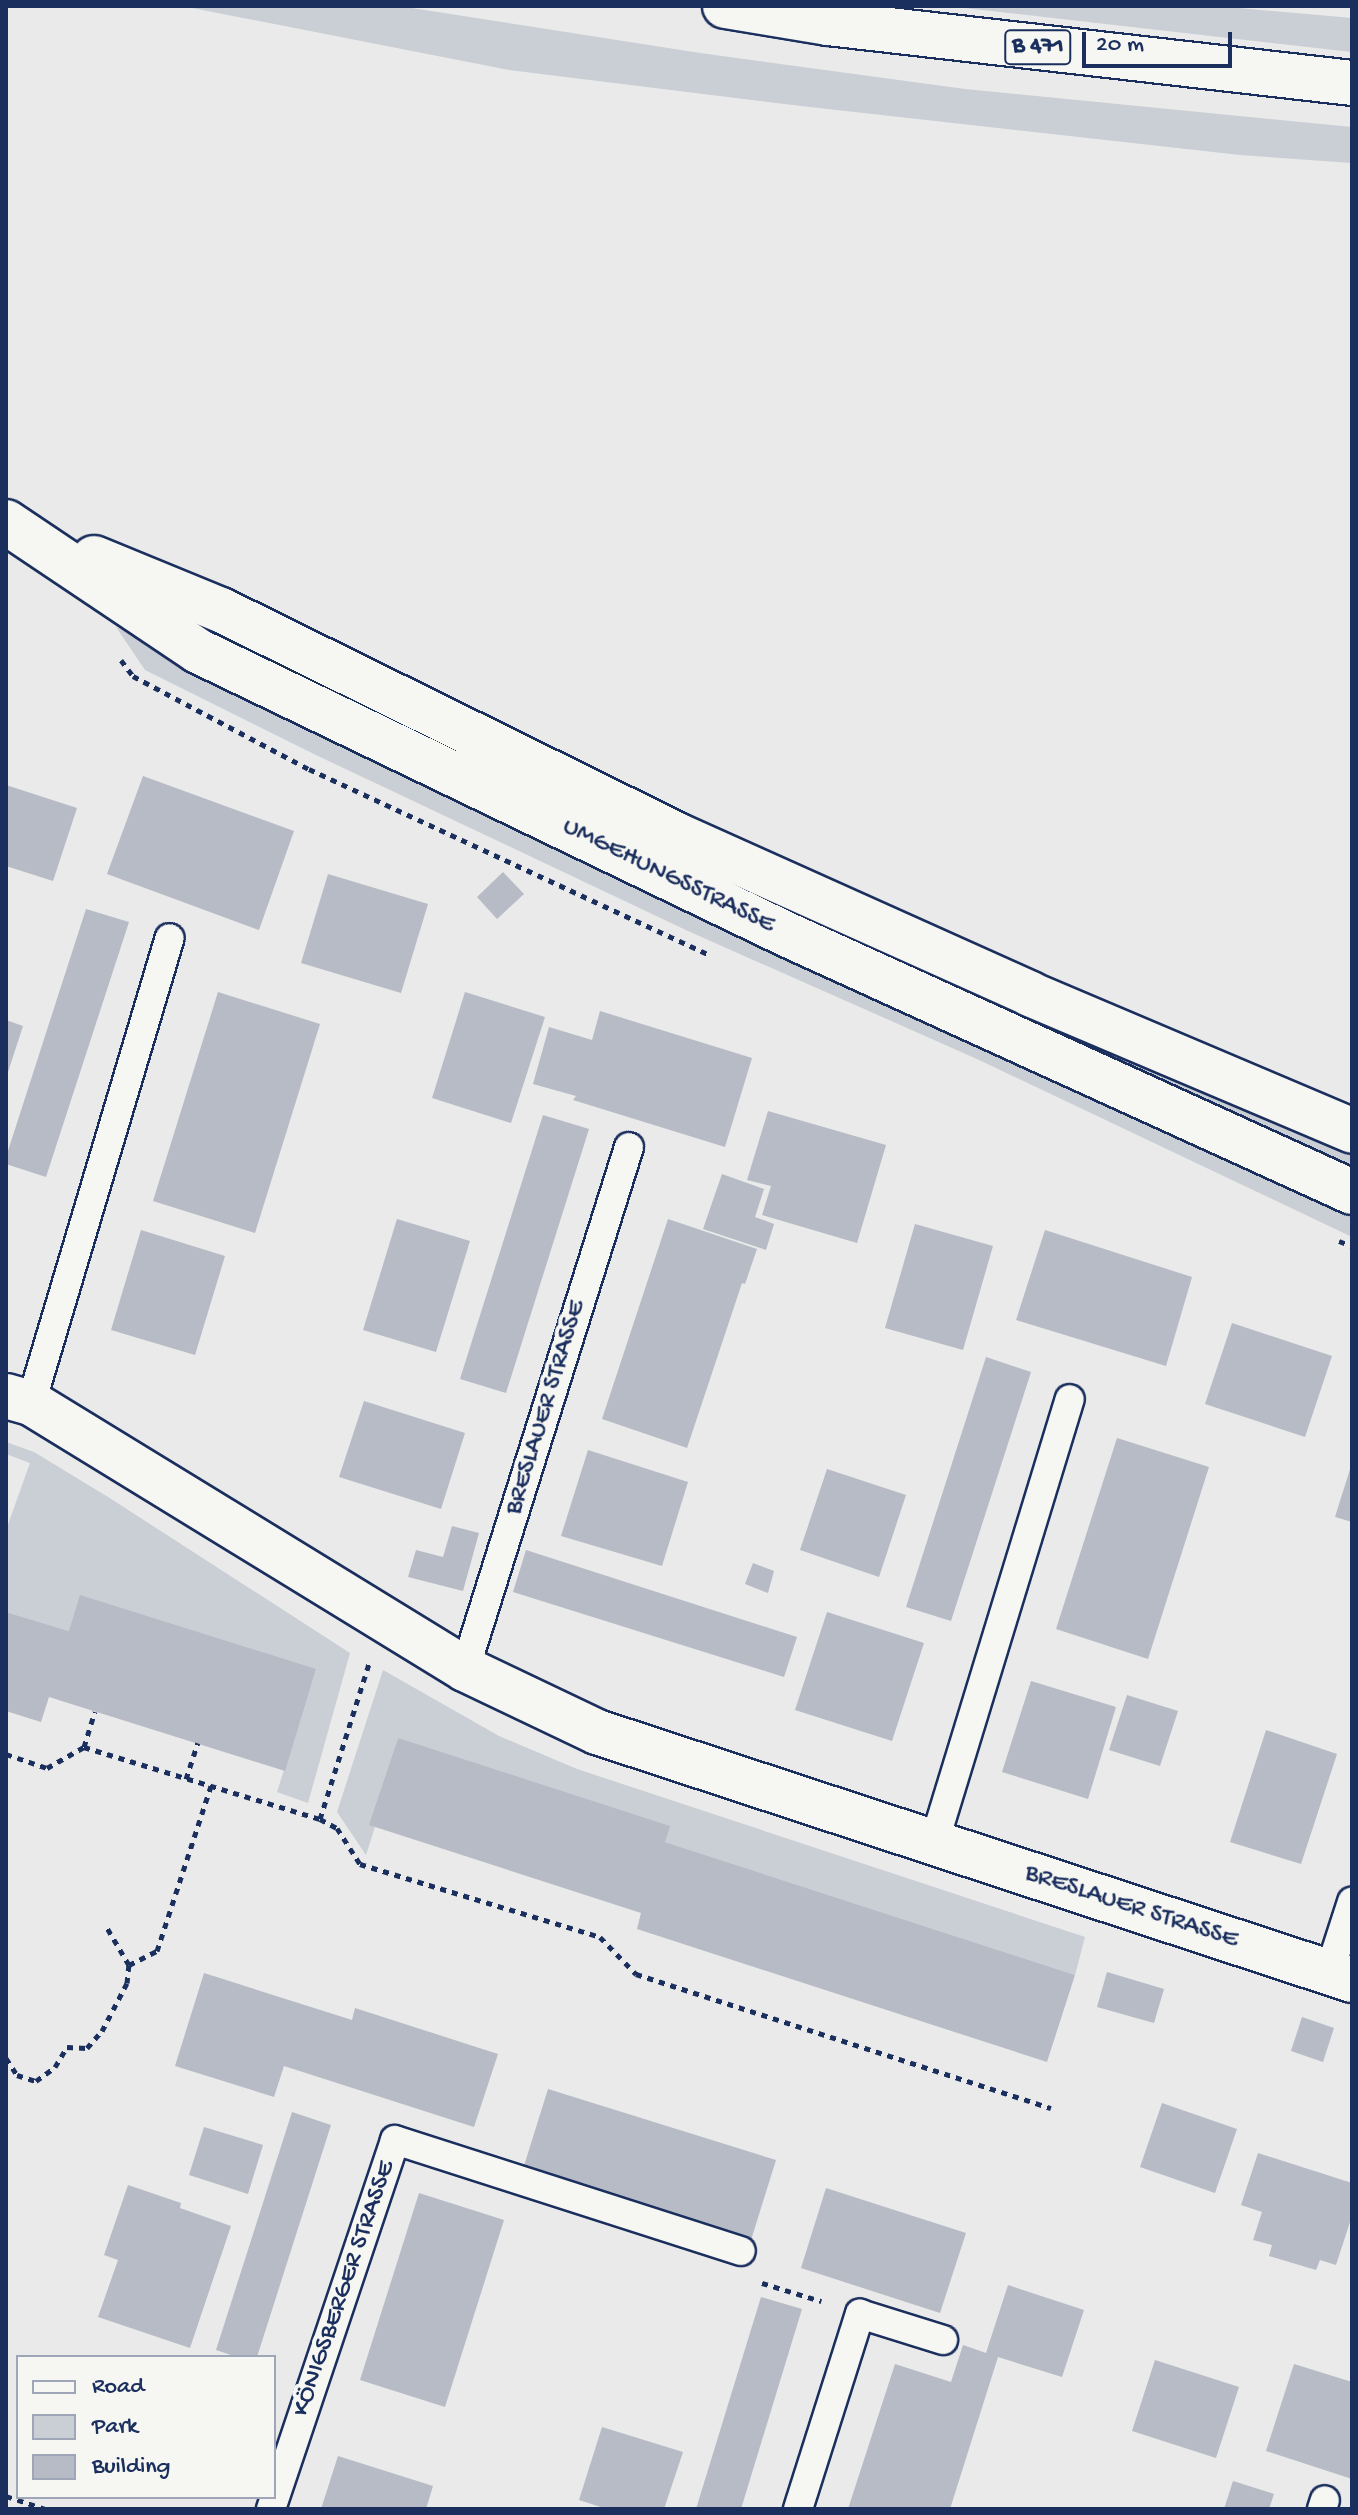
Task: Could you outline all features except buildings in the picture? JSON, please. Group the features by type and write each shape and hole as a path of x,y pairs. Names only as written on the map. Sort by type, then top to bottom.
{"street":[{"name":"B 471","path":"725,6 828,23 1352,83"},
{"name":"UMGEHUNGSSTRASSE","path":"6,522 221,610 677,835 1016,988 1352,1131"},
{"name":"UMGEHUNGSSTRASSE","path":"6,522 198,651 786,934 1352,1192"},
{"name":"BRESLAUER STRASSE","path":"18,1400 383,1622 465,1669 597,1732 1340,1976"}],"lane":[{"name":"BRESLAUER STRASSE","path":"18,1400 170,938"},
{"name":"BRESLAUER STRASSE","path":"465,1669 629,1147"},
{"path":"934,1843 1070,1399"},
{"name":"BRESLAUER STRASSE","path":"1340,1976 1352,1902"},
{"name":"KÖNIGSBERGER STRASSE","path":"276,2494 395,2140 741,2251"},
{"path":"798,2509 860,2314 943,2340"}],"path":[{"path":"320,1819 383,1622"},
{"path":"6,1754 47,1768 84,1747 95,1712"},
{"path":"186,1779 198,1743"},
{"path":"84,1747 320,1819 337,1828 360,1864 600,1937 636,1974 1051,2108"},
{"path":"129,1965 157,1951 211,1786"},
{"path":"6,2058 17,2075 36,2081 55,2067 67,2047 87,2048 109,2020 127,1983 129,1965 106,1926"},
{"path":"741,2251 734,2274 860,2314"},
{"path":"6,2496 45,2509"}],"green space":[{"path":"182,6 399,6 700,53 965,89 1352,127 1352,163 1240,155 509,70"},
{"path":"947,6 1214,6 1352,18 1352,52"},
{"path":"116,627 323,729 1352,1198 1352,1237 977,1059 688,931 316,755 145,670"},
{"path":"226,637 1352,1152 1352,1167 847,941 224,642"},
{"path":"6,1442 34,1452 108,1497 350,1653 308,1803 277,1792 316,1669 69,1631 6,1612 6,1530 30,1463 6,1454"},
{"path":"383,1670 499,1736 577,1769 1085,1937 1075,1975 665,1842 398,1738 370,1824 375,1827 366,1855 337,1812"}]}
